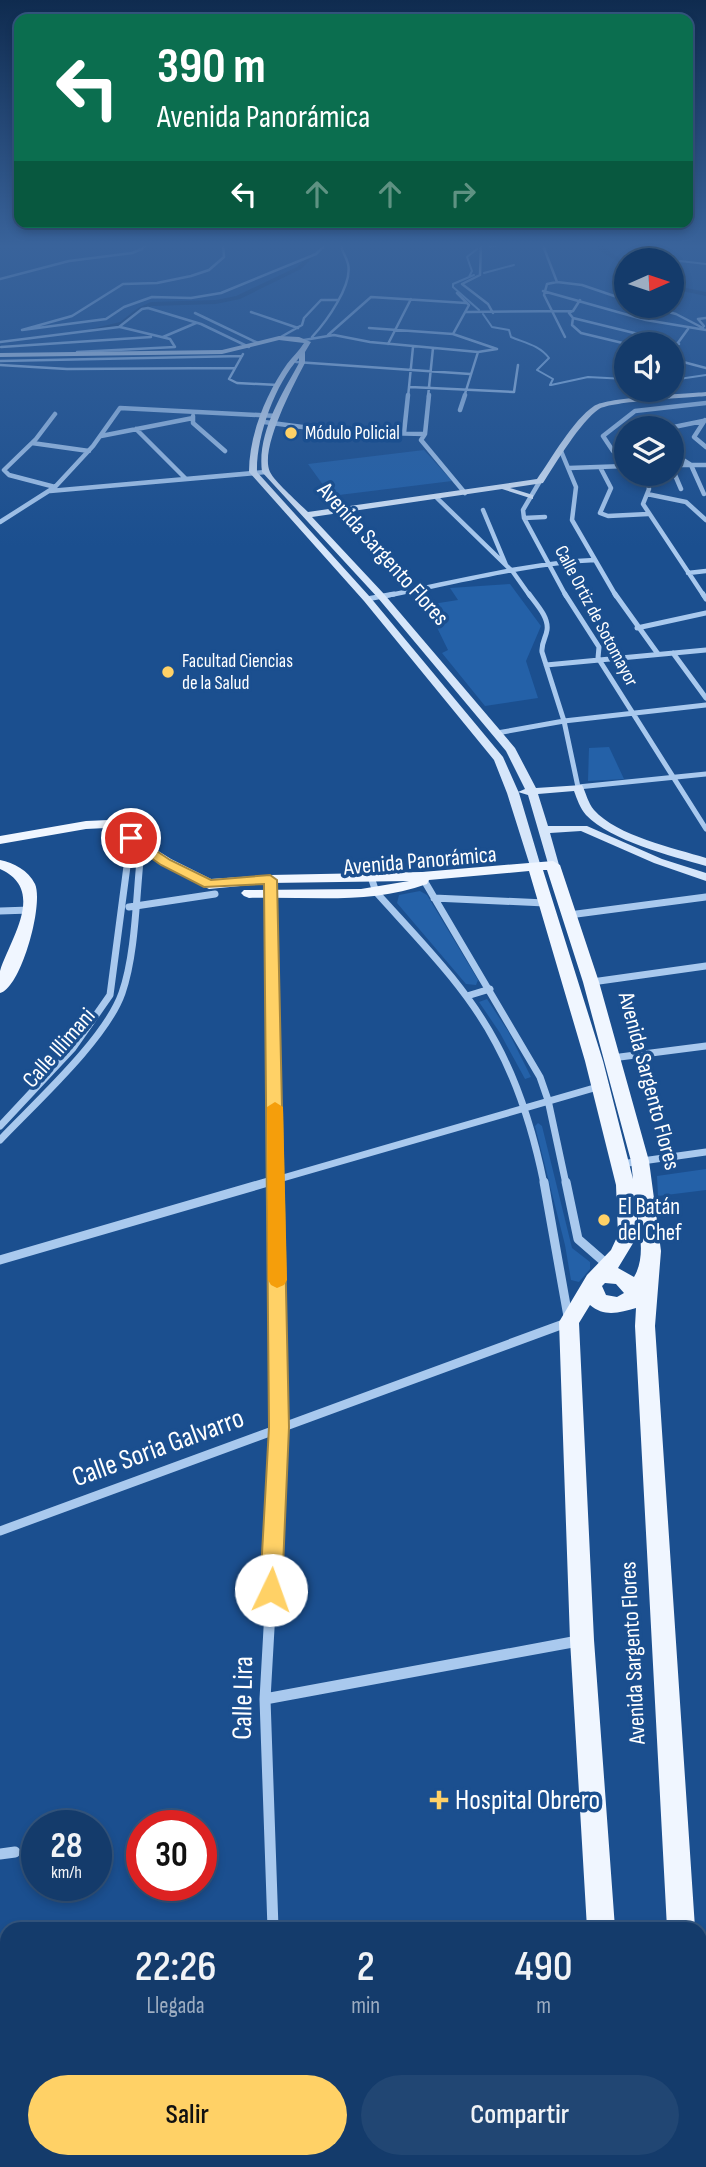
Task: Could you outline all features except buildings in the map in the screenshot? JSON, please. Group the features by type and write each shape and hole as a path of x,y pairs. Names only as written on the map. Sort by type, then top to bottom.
{"main road":[{"name":"Avenida Panorámica","path":"0,840 100,824 118,828 166,862 212,889 371,877 422,878 555,868"},
{"path":"0,864 20,874 26,883 30,910 21,942 0,988"},
{"name":"Avenida Sargento Flores","path":"555,868 612,1058 609,1084"},
{"name":"Avenida Sargento Flores","path":"536,870 594,1061 609,1084 651,1251 645,1326 681,1922"},
{"name":"Avenida Panorámica","path":"271,886 376,892 410,887 422,878"},
{"name":"Avenida Sargento Flores","path":"608,1289 628,1235 630,1163"},
{"path":"608,1289 625,1304 606,1305 595,1297 608,1289 650,1269"},
{"path":"608,1289 645,1326"},
{"path":"601,1922 582,1640 608,1289"}],"street":[{"path":"1,347 47,344"},
{"path":"63,355 175,346 174,344"},
{"path":"234,344 245,351"},
{"path":"1,347 63,355 211,353 245,351 258,344"},
{"path":"253,472 253,460 277,388 292,362 308,344"},
{"path":"390,344 478,352 497,349 483,344"},
{"path":"404,433 414,346"},
{"path":"433,348 425,434 421,440 465,493"},
{"path":"0,363 245,351"},
{"path":"245,351 229,379 232,382 288,391"},
{"path":"460,410 478,352"},
{"path":"47,491 266,472 264,459 276,419 302,363 302,353"},
{"path":"292,362 470,374"},
{"path":"684,362 706,368"},
{"path":"0,363 67,369 235,368"},
{"path":"410,387 514,392 518,365"},
{"path":"545,517 524,518 523,510 571,435 602,405 706,394"},
{"path":"627,416 706,403"},
{"path":"0,522 55,487 89,451 120,408 276,419 341,432 425,434"},
{"path":"193,412 193,423 225,451"},
{"path":"55,414 32,443 4,470 9,475 55,487"},
{"path":"101,436 193,418"},
{"path":"265,419 276,419"},
{"path":"684,424 704,420"},
{"path":"704,420 694,437 706,447"},
{"path":"614,427 603,436 614,453"},
{"path":"136,429 186,479"},
{"path":"32,443 89,451"},
{"path":"561,451 576,493 570,515 637,628 658,654"},
{"path":"684,461 691,465 704,494"},
{"path":"684,466 706,465"},
{"path":"569,468 614,466"},
{"path":"600,467 611,488 609,498 601,507 600,513 608,516 648,514"},
{"name":"Avenida Sargento Flores","path":"253,472 367,599 499,760 513,793 536,870"},
{"name":"Avenida Sargento Flores","path":"266,472 381,596 517,759 532,791 555,868"},
{"path":"306,515 540,481"},
{"path":"648,486 643,504 648,514 706,599"},
{"path":"498,488 518,491 530,497"},
{"path":"647,494 687,502 706,520"},
{"path":"437,498 513,572 546,619 547,630 541,644 564,721 578,787 590,813 635,837 706,862"},
{"path":"483,510 505,555 506,565"},
{"name":"Calle Ortiz de Sotomayor","path":"524,518 568,599 599,647 598,658 706,829"},
{"path":"305,528 317,527"},
{"path":"367,599 513,572 549,562 595,560"},
{"path":"688,572 706,571"},
{"path":"637,628 688,620 706,613"},
{"path":"546,665 598,658 706,650"},
{"path":"673,653 706,698"},
{"path":"497,733 631,712 706,705"},
{"path":"513,793 706,774"},
{"path":"543,830 583,828 658,861 706,877"},
{"name":"Calle Illimani","path":"0,1140 99,1034 112,1016 127,975 137,841"},
{"name":"Calle Illimani","path":"0,1126 101,1012 110,995 121,907 137,841"},
{"path":"371,877 376,892 467,996 496,1042 523,1107 550,1212 564,1289"},
{"path":"422,878 540,1077 548,1100 578,1239 608,1289"},
{"name":"Calle Lira","path":"271,886 279,1427 265,1699 273,1922"},
{"path":"121,907 212,889"},
{"path":"568,915 706,897"},
{"path":"434,898 547,903"},
{"path":"0,911 30,910"},
{"path":"591,982 706,965"},
{"path":"467,996 490,989"},
{"path":"594,1061 706,1046"},
{"path":"0,1261 609,1084"},
{"path":"630,1163 706,1152"},
{"path":"564,1289 608,1289"},
{"path":"564,1289 608,1289"},
{"name":"Calle Soria Galvarro","path":"0,1531 279,1427 608,1289"},
{"path":"265,1699 582,1640"},
{"path":"0,1854 15,1852"}],"shaded area":[{"path":"424,450 452,481 331,496 308,464"},
{"path":"510,584 541,626 526,661 538,698 485,706 442,653 448,650 426,605 458,600 450,588"},
{"path":"609,747 624,779 588,781 589,748"},
{"path":"420,891 427,895 478,980 476,985 466,984 397,903 399,895"},
{"path":"487,999 508,1031 531,1077 525,1079 500,1033 479,1002"},
{"path":"538,1123 542,1126 572,1248 590,1262 590,1269 579,1282 571,1280 565,1245 535,1126"},
{"path":"706,1169 706,1190 658,1196 657,1176"}],"waterway":[{"path":"530,344 549,358 537,370 553,379 550,385"},
{"path":"684,378 706,375"},
{"path":"551,385 588,377 614,378"}],"slow traffic":[{"path":"275,1107 277,1280"}],"place":[{"name":"Módulo Policial","path":"291,433"},
{"name":"Facultad Ciencias de la Salud","path":"168,672"},
{"name":"El Batán del Chef","path":"604,1220"},
{"name":"Hospital Obrero","path":"439,1800"}],"route":[{"path":"131,838 166,862 209,884 270,880 279,1427 271,1590"}]}
